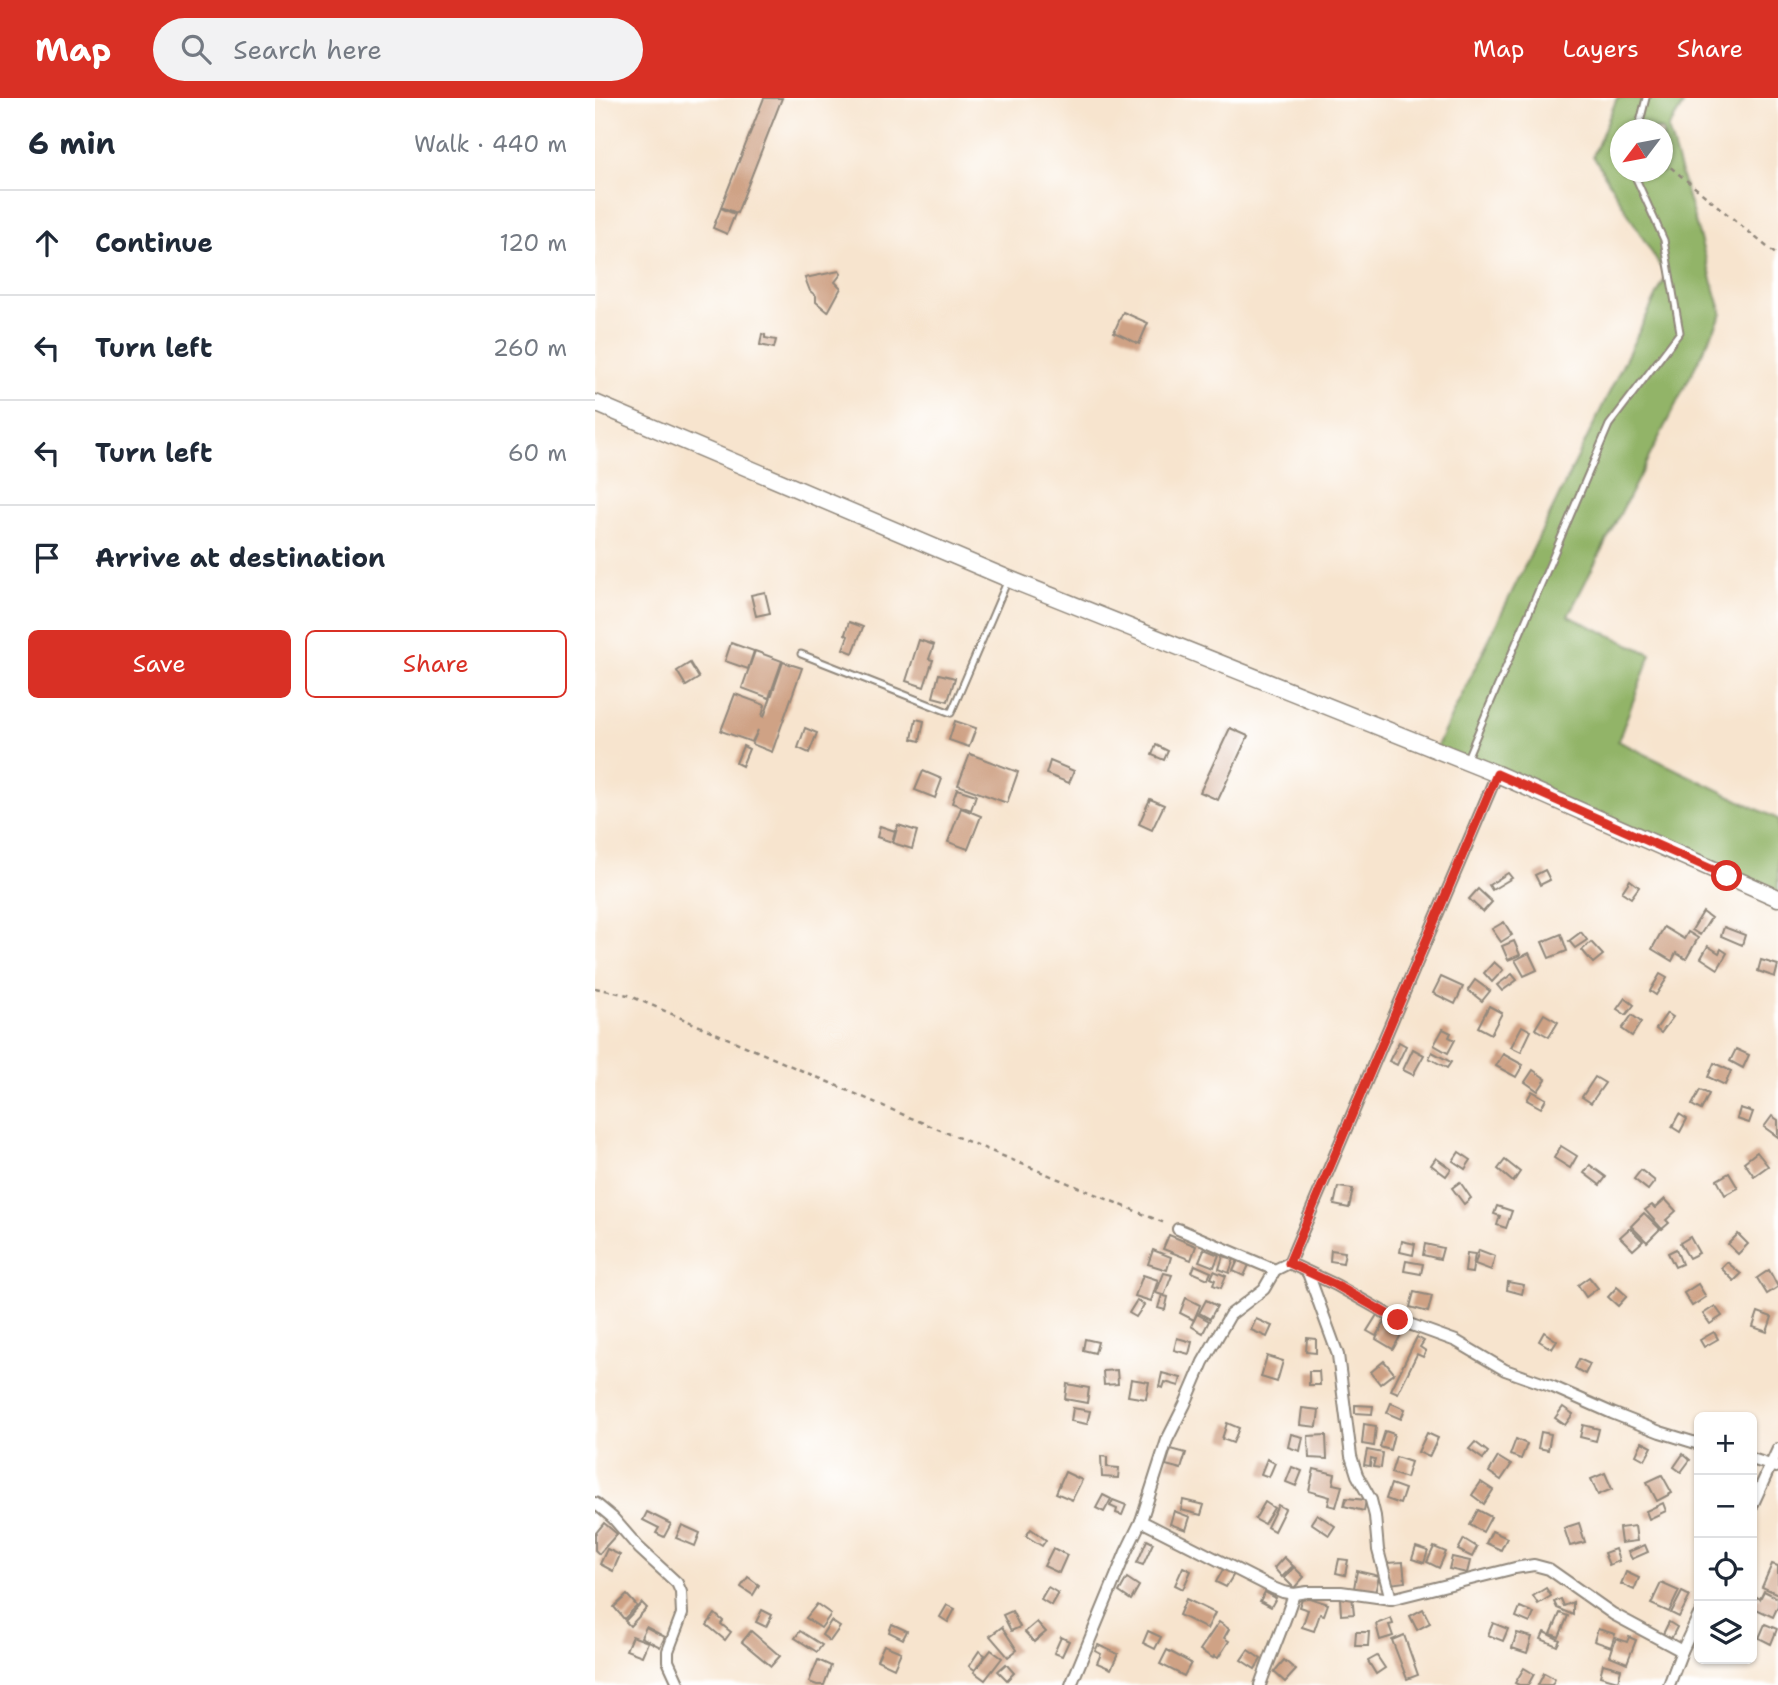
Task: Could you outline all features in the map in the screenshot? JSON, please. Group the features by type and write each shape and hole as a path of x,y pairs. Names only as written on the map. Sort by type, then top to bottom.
{"main road":[{"path":"595,403 1009,579 1466,761 1778,898"}],"street":[{"path":"1071,1685 1140,1521 1167,1440 1203,1362 1230,1315 1264,1289 1275,1270 1289,1263 1497,774"},
{"path":"1178,1229 1275,1270"},
{"path":"1289,1263 1336,1285 1398,1320 1456,1341 1505,1370 1660,1432 1694,1442"},
{"path":"1308,1273 1338,1356 1351,1456 1357,1475 1371,1500 1378,1550 1391,1599"},
{"path":"1757,1498 1775,1467 1778,1448"},
{"path":"1757,1461 1775,1467"},
{"path":"595,1503 677,1583 681,1592 682,1614 668,1651 669,1661 679,1685"},
{"path":"1140,1521 1273,1588 1294,1594 1341,1592 1391,1599 1515,1568 1541,1566 1613,1614 1682,1651"},
{"path":"1260,1685 1294,1594"},
{"path":"1669,1685 1694,1626"}],"lane":[{"path":"1641,119 1646,98"},
{"path":"1466,761 1609,425 1680,332 1664,240 1638,182"},
{"path":"801,654 951,713 1009,579"}],"path":[{"path":"1673,169 1778,256"},
{"path":"595,988 628,995 904,1115 1178,1229"}],"green space":[{"path":"1617,98 1687,98 1673,121 1610,119 1610,182 1673,182 1673,146 1722,314 1568,616 1651,654 1618,741 1778,819 1778,892 1436,748 1666,276 1593,156"}],"building":[{"path":"764,98 782,98 737,213 721,207"},
{"path":"721,208 735,214 727,234 713,228"},
{"path":"839,271 841,274 835,282 841,288 828,312 816,302 816,296 810,291 805,278"},
{"path":"1123,312 1148,323 1139,344 1114,332"},
{"path":"762,334 765,338 776,340 774,348 760,345"},
{"path":"765,592 770,613 756,616 751,595"},
{"path":"849,622 863,627 853,653 843,649"},
{"path":"919,640 934,645 929,659 933,660 924,687 906,681"},
{"path":"731,643 754,651 748,669 725,661"},
{"path":"755,651 782,661 769,698 742,688"},
{"path":"783,662 802,668 772,752 752,744 758,730 752,742 721,731 735,694 765,705 764,717"},
{"path":"690,663 699,678 686,686 677,671"},
{"path":"939,674 955,678 948,701 933,697"},
{"path":"916,719 924,721 920,741 912,739"},
{"path":"955,721 976,728 969,747 949,740"},
{"path":"805,728 817,733 809,753 798,748"},
{"path":"1230,728 1248,736 1218,800 1200,792"},
{"path":"1156,745 1168,751 1164,760 1152,755"},
{"path":"743,746 749,749 742,766 736,763"},
{"path":"970,754 1018,772 1007,803 958,785"},
{"path":"1050,761 1074,771 1069,783 1046,774"},
{"path":"923,771 942,779 935,798 915,790"},
{"path":"957,789 976,795 971,810 952,803"},
{"path":"1150,799 1164,805 1152,830 1139,824"},
{"path":"961,808 981,816 968,849 948,842"},
{"path":"898,825 917,831 912,849 893,843"},
{"path":"880,826 895,831 892,842 877,837"},
{"path":"1545,870 1550,880 1540,885 1535,875"},
{"path":"1508,873 1512,878 1492,890 1489,885"},
{"path":"1630,880 1639,887 1631,898 1622,892"},
{"path":"1478,889 1492,902 1483,912 1469,899"},
{"path":"1703,912 1711,918 1700,935 1692,930"},
{"path":"1504,922 1512,935 1501,942 1492,929"},
{"path":"1664,927 1684,939 1688,932 1698,938 1686,959 1676,953 1672,961 1652,949"},
{"path":"1724,927 1745,935 1742,945 1721,936"},
{"path":"1581,932 1587,940 1575,948 1569,941"},
{"path":"1561,934 1567,951 1549,958 1542,942"},
{"path":"1514,941 1520,955 1508,960 1502,946"},
{"path":"1591,942 1603,955 1593,963 1582,950"},
{"path":"1708,946 1719,953 1721,949 1727,953 1718,969 1701,958"},
{"path":"1529,953 1537,970 1524,976 1515,960"},
{"path":"1761,960 1778,965 1775,977 1758,971"},
{"path":"1494,962 1503,970 1492,982 1484,973"},
{"path":"1512,974 1517,980 1502,991 1497,985"},
{"path":"1660,974 1667,978 1656,995 1650,991"},
{"path":"1441,977 1463,987 1455,1004 1433,993"},
{"path":"1475,980 1490,991 1482,1001 1468,990"},
{"path":"1625,998 1634,1005 1626,1015 1617,1009"},
{"path":"1489,1006 1502,1013 1491,1034 1478,1027"},
{"path":"1667,1013 1673,1017 1661,1033 1656,1029"},
{"path":"1544,1014 1558,1022 1549,1037 1535,1029"},
{"path":"1632,1015 1641,1022 1632,1036 1622,1029"},
{"path":"1522,1026 1531,1031 1521,1052 1511,1047"},
{"path":"1443,1029 1451,1033 1449,1037 1455,1040 1448,1053 1434,1045"},
{"path":"1399,1042 1406,1046 1397,1065 1389,1061"},
{"path":"1413,1049 1424,1055 1413,1075 1403,1070"},
{"path":"1736,1049 1749,1055 1743,1068 1730,1061"},
{"path":"1432,1052 1451,1062 1447,1068 1429,1058"},
{"path":"1503,1054 1523,1065 1516,1077 1496,1066"},
{"path":"1714,1063 1731,1071 1725,1085 1708,1077"},
{"path":"1533,1070 1546,1079 1538,1091 1525,1082"},
{"path":"1595,1077 1605,1083 1591,1103 1582,1097"},
{"path":"1700,1090 1709,1094 1701,1110 1692,1105"},
{"path":"1532,1091 1546,1099 1541,1108 1527,1100"},
{"path":"1740,1108 1753,1112 1749,1123 1737,1119"},
{"path":"1679,1114 1687,1119 1680,1132 1672,1127"},
{"path":"1772,1116 1778,1120 1778,1137 1764,1127"},
{"path":"1561,1146 1577,1156 1570,1168 1554,1158"},
{"path":"1459,1152 1471,1160 1465,1169 1453,1161"},
{"path":"1757,1152 1768,1166 1754,1176 1744,1162"},
{"path":"1436,1158 1451,1169 1446,1176 1431,1165"},
{"path":"1505,1160 1520,1172 1513,1182 1498,1169"},
{"path":"1590,1165 1606,1177 1600,1185 1584,1173"},
{"path":"1641,1170 1655,1181 1648,1190 1634,1179"},
{"path":"1729,1173 1738,1188 1725,1195 1717,1180"},
{"path":"1460,1182 1471,1198 1464,1204 1452,1188"},
{"path":"1338,1187 1353,1189 1349,1208 1334,1205"},
{"path":"1665,1199 1676,1211 1666,1220 1669,1223 1662,1229 1645,1210 1652,1205 1655,1208"},
{"path":"1497,1206 1512,1211 1506,1228 1497,1225 1500,1216 1494,1214"},
{"path":"1644,1213 1660,1229 1647,1242 1631,1226"},
{"path":"1630,1228 1643,1241 1633,1250 1620,1237"},
{"path":"1738,1234 1748,1244 1738,1254 1728,1244"},
{"path":"1169,1235 1196,1246 1191,1260 1163,1249"},
{"path":"1690,1237 1699,1253 1689,1258 1680,1243"},
{"path":"1402,1241 1415,1244 1413,1255 1400,1252"},
{"path":"1425,1244 1443,1248 1440,1259 1423,1255"},
{"path":"1204,1249 1219,1255 1214,1267 1199,1261"},
{"path":"1676,1249 1682,1264 1675,1267 1668,1253"},
{"path":"1153,1250 1171,1257 1167,1270 1148,1264"},
{"path":"1331,1250 1345,1252 1343,1263 1330,1261"},
{"path":"1479,1250 1495,1256 1491,1270 1475,1264"},
{"path":"1467,1253 1475,1254 1472,1273 1465,1272"},
{"path":"1223,1256 1234,1259 1229,1273 1219,1269"},
{"path":"1238,1260 1249,1265 1244,1276 1233,1271"},
{"path":"1406,1261 1423,1264 1421,1274 1404,1271"},
{"path":"1727,1262 1741,1274 1734,1281 1721,1268"},
{"path":"1195,1265 1211,1272 1208,1279 1192,1272"},
{"path":"1769,1270 1778,1287 1767,1294 1757,1278"},
{"path":"1214,1271 1226,1276 1221,1288 1213,1285 1215,1280 1211,1278"},
{"path":"1164,1273 1172,1275 1164,1296 1168,1297 1165,1310 1158,1308 1162,1295 1156,1293"},
{"path":"1143,1275 1158,1280 1151,1301 1135,1296"},
{"path":"1589,1277 1598,1288 1586,1297 1578,1285"},
{"path":"1508,1282 1524,1285 1522,1294 1507,1290"},
{"path":"1698,1284 1706,1297 1692,1306 1684,1293"},
{"path":"1617,1287 1627,1296 1618,1306 1608,1297"},
{"path":"1414,1292 1432,1296 1428,1312 1410,1307"},
{"path":"1186,1298 1200,1305 1194,1320 1180,1313"},
{"path":"1137,1300 1144,1305 1136,1317 1129,1313"},
{"path":"1206,1300 1217,1306 1210,1319 1199,1313"},
{"path":"1715,1306 1722,1316 1710,1324 1703,1314"},
{"path":"1758,1312 1772,1317 1767,1332 1753,1327"},
{"path":"1197,1314 1209,1321 1203,1333 1191,1326"},
{"path":"1377,1315 1385,1320 1376,1336 1367,1331"},
{"path":"1256,1319 1272,1326 1267,1337 1251,1330"},
{"path":"1384,1323 1402,1333 1393,1349 1376,1339"},
{"path":"1544,1332 1557,1341 1552,1349 1539,1341"},
{"path":"1714,1332 1718,1339 1704,1347 1700,1340"},
{"path":"1417,1337 1424,1341 1420,1347 1426,1351 1423,1357 1417,1354 1398,1393 1391,1390"},
{"path":"1177,1338 1192,1342 1189,1354 1174,1350"},
{"path":"1307,1338 1316,1339 1316,1353 1306,1352"},
{"path":"1085,1339 1098,1342 1095,1353 1083,1350"},
{"path":"1267,1356 1283,1361 1277,1382 1261,1377"},
{"path":"1579,1359 1590,1364 1585,1374 1575,1368"},
{"path":"1384,1361 1394,1373 1380,1384 1371,1372"},
{"path":"1117,1370 1118,1384 1104,1385 1103,1371"},
{"path":"1309,1371 1319,1371 1320,1385 1309,1385"},
{"path":"1162,1373 1181,1378 1179,1386 1165,1382 1163,1388 1159,1387"},
{"path":"1131,1379 1149,1382 1146,1399 1128,1396"},
{"path":"1067,1384 1089,1388 1087,1403 1065,1399"},
{"path":"1391,1403 1405,1409 1401,1419 1387,1413"},
{"path":"1355,1405 1373,1406 1372,1414 1355,1413"},
{"path":"1563,1407 1573,1414 1565,1425 1555,1418"},
{"path":"1073,1408 1090,1411 1087,1424 1071,1421"},
{"path":"1302,1408 1319,1410 1317,1427 1300,1425"},
{"path":"1227,1423 1239,1428 1233,1443 1222,1439"},
{"path":"1364,1424 1376,1426 1374,1446 1362,1444"},
{"path":"1583,1425 1599,1429 1596,1441 1580,1437"},
{"path":"1385,1431 1394,1434 1390,1450 1380,1447"},
{"path":"1541,1432 1551,1434 1548,1450 1538,1448"},
{"path":"1427,1433 1438,1438 1429,1457 1418,1452"},
{"path":"1291,1434 1303,1437 1300,1451 1288,1447"},
{"path":"1326,1435 1327,1459 1309,1458 1308,1436"},
{"path":"1516,1439 1527,1444 1521,1459 1510,1455"},
{"path":"1475,1442 1488,1452 1483,1459 1469,1449"},
{"path":"1642,1442 1652,1447 1645,1460 1636,1455"},
{"path":"1171,1449 1186,1453 1181,1469 1166,1465"},
{"path":"1367,1450 1383,1453 1381,1468 1373,1467 1375,1459 1371,1458 1370,1466 1364,1465"},
{"path":"1683,1454 1690,1460 1681,1472 1674,1467"},
{"path":"1101,1456 1107,1457 1107,1467 1119,1468 1118,1478 1102,1477"},
{"path":"1396,1457 1411,1462 1406,1478 1391,1473"},
{"path":"1498,1457 1511,1465 1501,1480 1489,1472"},
{"path":"1267,1459 1275,1463 1269,1477 1261,1474"},
{"path":"1292,1467 1302,1471 1296,1486 1286,1482"},
{"path":"1314,1469 1335,1474 1333,1484 1342,1486 1336,1507 1328,1505 1330,1497 1309,1491"},
{"path":"1065,1472 1082,1480 1072,1500 1056,1493"},
{"path":"1605,1473 1612,1489 1598,1495 1591,1479"},
{"path":"1662,1475 1672,1493 1657,1501 1647,1482"},
{"path":"1481,1482 1493,1490 1484,1504 1472,1495"},
{"path":"1391,1484 1405,1489 1400,1504 1386,1499"},
{"path":"1103,1495 1111,1499 1104,1512 1096,1508"},
{"path":"1346,1498 1366,1500 1364,1511 1344,1506"},
{"path":"1113,1500 1126,1505 1122,1515 1110,1506"},
{"path":"1183,1500 1204,1505 1201,1515 1181,1510"},
{"path":"1265,1502 1274,1508 1264,1524 1255,1519"},
{"path":"1663,1503 1666,1511 1649,1519 1646,1511"},
{"path":"1278,1505 1285,1509 1274,1531 1267,1527"},
{"path":"1478,1510 1491,1517 1483,1532 1470,1525"},
{"path":"1174,1511 1190,1517 1186,1530 1170,1524"},
{"path":"647,1512 671,1524 664,1537 656,1533 659,1528 643,1520"},
{"path":"1317,1514 1335,1526 1329,1535 1311,1523"},
{"path":"604,1523 617,1534 599,1554 595,1550 595,1534"},
{"path":"1579,1523 1585,1542 1570,1546 1564,1528"},
{"path":"682,1525 700,1533 695,1546 676,1538"},
{"path":"1635,1526 1637,1541 1621,1543 1619,1528"},
{"path":"1031,1529 1046,1540 1042,1546 1026,1536"},
{"path":"1492,1531 1507,1538 1501,1550 1486,1543"},
{"path":"1464,1539 1477,1547 1472,1557 1458,1550"},
{"path":"1147,1540 1153,1543 1143,1565 1137,1563"},
{"path":"1645,1545 1648,1552 1632,1559 1628,1552"},
{"path":"1416,1547 1428,1551 1424,1563 1412,1559"},
{"path":"1434,1547 1446,1552 1439,1568 1427,1562"},
{"path":"1053,1548 1067,1555 1059,1573 1044,1566"},
{"path":"607,1549 620,1555 613,1571 600,1564"},
{"path":"1615,1549 1619,1561 1609,1565 1604,1553"},
{"path":"1284,1557 1293,1566 1282,1577 1274,1568"},
{"path":"1452,1557 1470,1561 1467,1573 1449,1569"},
{"path":"1339,1559 1348,1560 1345,1575 1336,1573"},
{"path":"1403,1562 1405,1582 1390,1584 1387,1563"},
{"path":"1772,1564 1778,1566 1778,1594 1762,1587"},
{"path":"1183,1567 1191,1571 1183,1589 1175,1585"},
{"path":"1294,1567 1304,1577 1294,1588 1284,1578"},
{"path":"1224,1568 1234,1574 1226,1587 1216,1582"},
{"path":"1357,1571 1379,1576 1375,1593 1354,1588"},
{"path":"1626,1572 1639,1578 1634,1590 1621,1584"},
{"path":"748,1577 759,1585 753,1595 741,1587"},
{"path":"1127,1578 1139,1586 1131,1600 1119,1592"},
{"path":"1661,1583 1679,1591 1669,1612 1651,1604"},
{"path":"1048,1587 1058,1593 1051,1605 1041,1599"},
{"path":"1546,1588 1551,1596 1538,1604 1533,1596"},
{"path":"1764,1591 1778,1598 1773,1617 1757,1609 1757,1597 1760,1599"},
{"path":"1265,1592 1276,1598 1271,1607 1260,1601"},
{"path":"1682,1592 1690,1596 1679,1617 1671,1613"},
{"path":"627,1595 637,1606 624,1619 614,1607"},
{"path":"1303,1596 1328,1604 1324,1615 1320,1614 1314,1631 1302,1627 1308,1610 1299,1607"},
{"path":"1352,1596 1354,1614 1341,1615 1340,1597"},
{"path":"1186,1599 1215,1613 1207,1629 1179,1615"},
{"path":"1561,1599 1564,1606 1573,1602 1573,1615 1557,1608 1554,1602"},
{"path":"642,1603 647,1608 630,1626 625,1621"},
{"path":"817,1604 831,1614 821,1628 806,1618"},
{"path":"947,1605 955,1609 948,1622 940,1617"},
{"path":"1520,1607 1534,1613 1530,1623 1516,1617"},
{"path":"1423,1609 1430,1623 1417,1630 1410,1616"},
{"path":"762,1610 772,1615 766,1627 756,1622"},
{"path":"1012,1611 1020,1627 1011,1631 1003,1615"},
{"path":"1560,1613 1568,1616 1559,1637 1551,1634"},
{"path":"715,1614 723,1621 721,1624 731,1632 725,1640 707,1625"},
{"path":"1391,1618 1393,1624 1389,1625 1393,1636 1380,1640 1376,1624"},
{"path":"831,1621 840,1627 830,1641 822,1635"},
{"path":"1037,1622 1046,1632 1034,1642 1025,1632"},
{"path":"1219,1622 1229,1629 1224,1638 1229,1641 1218,1658 1213,1658 1200,1650"},
{"path":"1669,1622 1677,1627 1671,1639 1663,1634"},
{"path":"1493,1623 1508,1629 1503,1641 1488,1635"},
{"path":"892,1624 907,1631 903,1639 889,1632"},
{"path":"1765,1624 1777,1629 1771,1644 1759,1638"},
{"path":"646,1627 665,1637 660,1647 641,1637"},
{"path":"1002,1627 1017,1650 1008,1657 990,1636"},
{"path":"1598,1629 1615,1634 1611,1647 1594,1641"},
{"path":"751,1631 780,1656 771,1666 742,1642"},
{"path":"800,1631 822,1645 817,1652 795,1638"},
{"path":"1148,1631 1161,1637 1155,1649 1143,1643"},
{"path":"1356,1632 1369,1632 1368,1646 1355,1646"},
{"path":"1544,1632 1560,1640 1557,1646 1541,1639"},
{"path":"1517,1633 1532,1637 1527,1653 1512,1648"},
{"path":"1404,1635 1418,1675 1407,1679 1392,1640"},
{"path":"632,1636 648,1642 642,1656 626,1650"},
{"path":"1061,1637 1069,1641 1062,1656 1054,1653"},
{"path":"1629,1637 1636,1640 1627,1663 1610,1656 1616,1638 1627,1642"},
{"path":"884,1645 901,1652 894,1668 877,1660"},
{"path":"1098,1645 1118,1654 1111,1669 1097,1663 1101,1654 1095,1651"},
{"path":"991,1650 1002,1658 985,1680 974,1672"},
{"path":"1167,1650 1191,1663 1184,1676 1160,1664"},
{"path":"1248,1650 1261,1659 1255,1669 1241,1660"},
{"path":"979,1651 985,1655 975,1670 969,1666"},
{"path":"1377,1656 1385,1668 1376,1674 1368,1661"},
{"path":"818,1660 831,1666 824,1685 809,1682"},
{"path":"1284,1660 1296,1670 1285,1682 1274,1672"},
{"path":"1006,1664 1014,1673 1007,1680 998,1671"},
{"path":"1603,1664 1621,1669 1618,1681 1600,1676"},
{"path":"1524,1668 1534,1674 1528,1685 1519,1685 1515,1683"},
{"path":"1544,1673 1555,1679 1552,1685 1538,1685"}],"route":[{"path":"1398,1320 1336,1285 1289,1263 1497,774 1727,876"}]}
